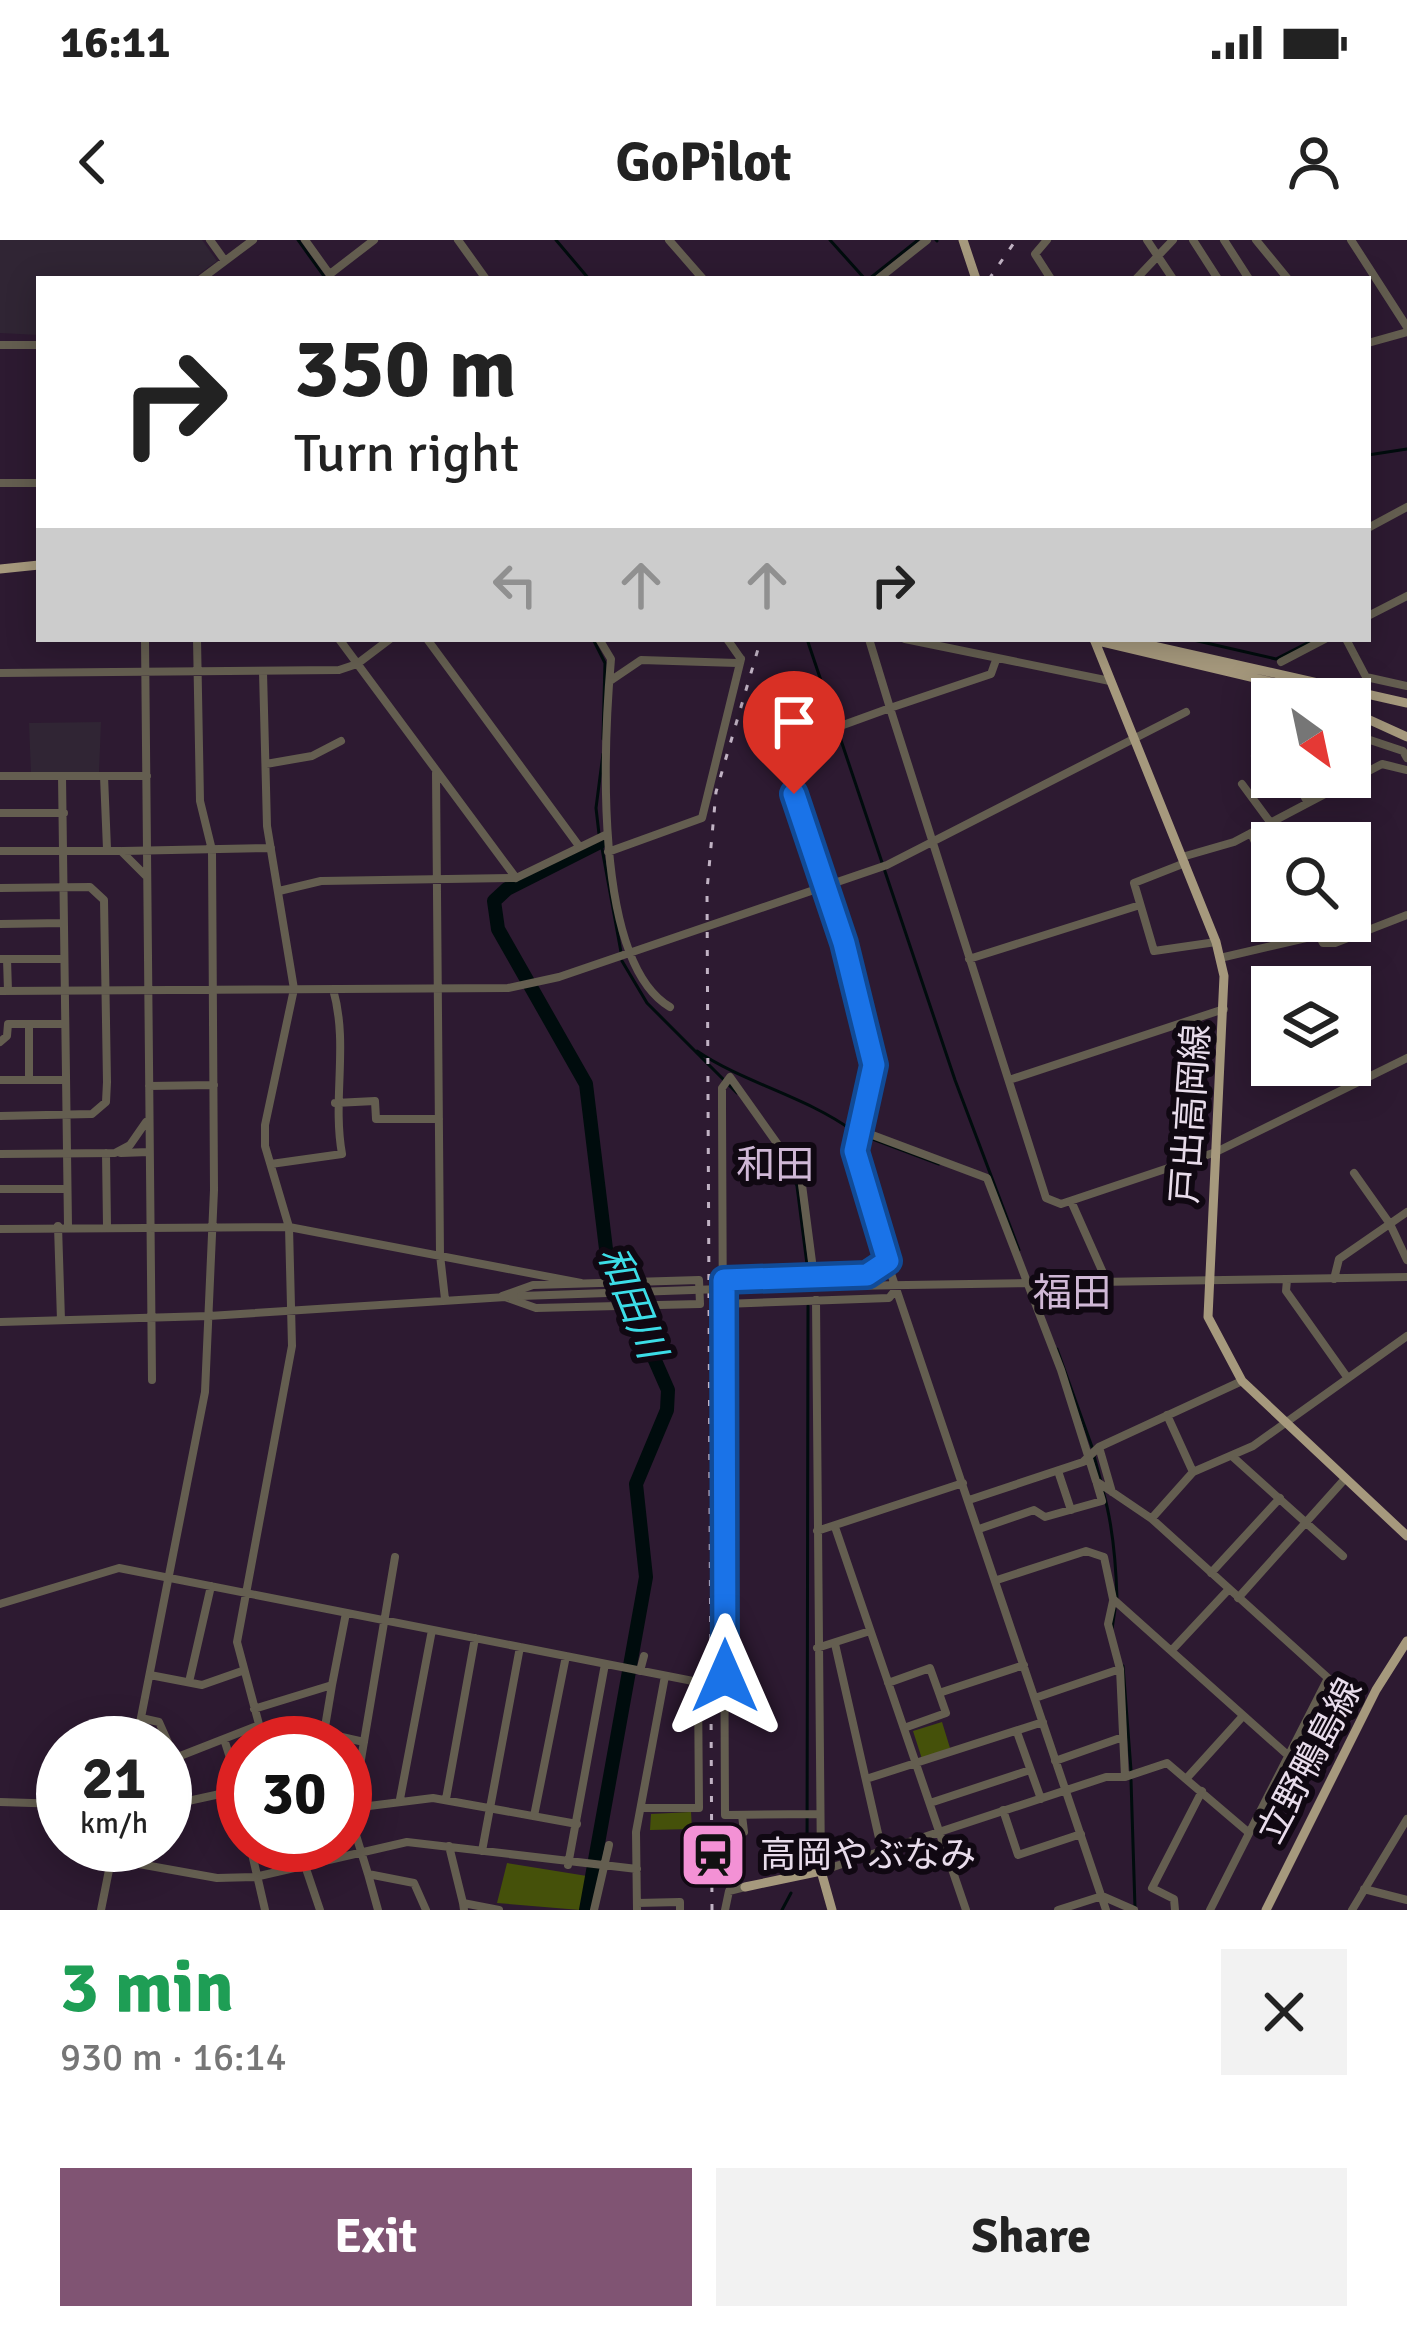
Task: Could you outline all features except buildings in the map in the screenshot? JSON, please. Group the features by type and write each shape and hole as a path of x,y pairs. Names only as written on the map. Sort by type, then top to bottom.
{"main road":[{"path":"963,240 975,276"},
{"path":"0,571 36,567"},
{"name":"戸出高岡線","path":"1094,642 1220,958 1225,1009 1206,1280 1208,1317 1242,1381 1343,1481 1407,1536"},
{"path":"1106,642 1257,678"},
{"path":"1182,644 1310,678"},
{"path":"1371,694 1407,703"},
{"path":"1371,720 1407,737"},
{"name":"立野鴨島線","path":"1266,1910 1365,1710 1407,1641"},
{"path":"746,1887 821,1871 832,1910"}],"street":[{"path":"210,240 225,261"},
{"path":"205,276 253,240"},
{"path":"304,240 331,276 372,240"},
{"path":"458,240 484,276"},
{"path":"669,240 700,276"},
{"path":"882,276 927,240"},
{"path":"1048,240 1035,254 1049,276"},
{"path":"1147,240 1171,276"},
{"path":"1139,276 1173,240"},
{"path":"1193,240 1216,276"},
{"path":"1224,240 1247,276"},
{"path":"1256,240 1286,276"},
{"path":"1351,240 1407,329 1371,342"},
{"path":"0,345 36,345"},
{"path":"0,483 36,483"},
{"path":"1371,526 1407,507"},
{"path":"1371,614 1407,596"},
{"path":"145,642 152,1380"},
{"path":"141,1716 201,1430 209,1316 212,850 200,801 197,642"},
{"path":"341,642 516,878"},
{"path":"0,674 340,670 357,664 386,642"},
{"path":"430,642 579,846"},
{"path":"601,642 610,659 600,837 608,852 625,957 670,1007"},
{"path":"608,852 702,818 741,659 729,642"},
{"path":"870,642 1046,1198 1060,1204 1216,1152 1407,1058"},
{"path":"918,642 1110,681"},
{"path":"1281,662 1319,642"},
{"path":"1348,642 1366,677 1407,686"},
{"path":"609,682 641,660 741,659"},
{"path":"996,660 991,674 777,749 826,884 874,1065 859,1130 856,1169 1106,1910"},
{"path":"256,1716 237,1642 292,1346 290,1227 265,1125 294,989 271,848 263,672"},
{"path":"63,959 4,958 4,991 518,986 625,957 884,866 936,844 1186,712"},
{"path":"266,764 311,756 341,741"},
{"path":"1371,743 1402,751 1407,758"},
{"path":"1272,822 1382,764 1407,770"},
{"path":"436,773 440,1255 446,1299"},
{"path":"0,776 147,776"},
{"path":"61,1320 67,1189 62,776"},
{"path":"104,776 107,849"},
{"path":"1242,784 1269,822"},
{"path":"1305,798 1308,803"},
{"path":"0,813 64,813"},
{"path":"1216,942 1154,951 1134,884 1251,833"},
{"path":"279,891 321,881 516,878 600,837"},
{"path":"0,851 271,848"},
{"path":"121,851 147,877"},
{"path":"0,888 90,886 104,900 106,1102 92,1114 0,1116"},
{"path":"969,959 1140,905"},
{"path":"1371,930 1407,915"},
{"path":"0,924 64,923"},
{"path":"1220,958 1281,942"},
{"path":"271,1164 342,1154 335,1103 343,1023 333,989"},
{"path":"1009,1080 1225,1009"},
{"path":"0,1042 7,1036 8,1024 63,1024"},
{"path":"28,1024 29,1080"},
{"path":"0,1080 65,1080"},
{"path":"810,1277 801,1177 759,1111 725,1084 725,1815 813,1814"},
{"path":"149,1086 214,1085"},
{"path":"335,1103 375,1101 376,1119 439,1120"},
{"path":"111,1153 141,1132 149,1115"},
{"path":"859,1130 987,1178 1094,1452 1104,1487 1102,1501 1045,1517 1034,1510 979,1529"},
{"path":"0,1154 149,1152"},
{"path":"107,1226 111,1153"},
{"path":"1354,1173 1390,1224 1407,1260"},
{"path":"0,1190 67,1189"},
{"path":"1071,1201 1108,1284"},
{"path":"1334,1279 1339,1259 1407,1212"},
{"path":"0,1228 290,1227 581,1283"},
{"path":"724,1280 867,1275 888,1261"},
{"path":"0,1322 209,1316 502,1296 1407,1277"},
{"path":"775,1278 775,1302"},
{"path":"698,1280 700,1304 536,1308 502,1296 533,1285 698,1280"},
{"path":"1288,1280 1286,1291 1347,1377"},
{"path":"724,1304 889,1298 897,1286"},
{"path":"811,1301 817,1531 813,1814 821,1871 1066,1789 1167,1763 1248,1832"},
{"path":"1152,1519 1193,1472 1233,1456 1285,1424 1407,1336"},
{"path":"969,1500 1058,1471 1242,1381"},
{"path":"1167,1415 1193,1472"},
{"path":"1094,1452 1104,1487 1152,1519 1328,1678 1210,1910"},
{"path":"1233,1456 1343,1556"},
{"path":"1058,1471 1071,1510"},
{"path":"1238,1598 1343,1481"},
{"path":"817,1531 964,1483"},
{"path":"1211,1573 1280,1498"},
{"path":"835,1527 966,1910"},
{"path":"996,1580 1086,1551 1104,1557 1116,1602 1110,1645 1120,1669 1130,1776"},
{"path":"369,1716 395,1557"},
{"path":"0,1604 119,1568 698,1682 699,1808 641,1808"},
{"path":"189,1682 211,1586"},
{"path":"1172,1650 1228,1589"},
{"path":"1116,1602 1291,1758"},
{"path":"327,1716 346,1612"},
{"path":"400,1799 432,1630"},
{"path":"817,1648 870,1631"},
{"path":"446,1798 475,1638"},
{"path":"835,1644 882,1851"},
{"path":"482,1851 520,1647"},
{"path":"534,1816 566,1656"},
{"path":"636,1670 644,1656"},
{"path":"568,1865 605,1664"},
{"path":"939,1693 1024,1665"},
{"path":"888,1683 931,1668 946,1713 904,1728"},
{"path":"1035,1698 1120,1669"},
{"path":"150,1675 202,1684 242,1671"},
{"path":"665,1676 641,1808 637,1906 680,1902 680,1910"},
{"path":"254,1708 332,1685"},
{"path":"1186,1778 1243,1716"},
{"path":"866,1778 1043,1723"},
{"path":"1017,1732 1041,1799"},
{"path":"1055,1760 1123,1737"},
{"path":"930,1803 1030,1770"},
{"path":"1175,1910 1174,1900 1152,1888 1202,1791"},
{"path":"372,1804 446,1798 577,1824"},
{"path":"0,1802 36,1803"},
{"path":"1003,1810 1018,1855 1081,1834"},
{"path":"742,1815 744,1832"},
{"path":"1352,1910 1407,1819"},
{"path":"372,1847 406,1842 568,1865 637,1869"},
{"path":"594,1910 599,1868 609,1845"},
{"path":"449,1846 464,1907 499,1910"},
{"path":"101,1910 108,1872"},
{"path":"184,1872 217,1878 283,1872"},
{"path":"254,1872 265,1910"},
{"path":"307,1872 320,1910"},
{"path":"378,1910 368,1874 414,1883 424,1895 425,1910"},
{"path":"725,1910 729,1891 746,1887"},
{"path":"1364,1889 1407,1900"},
{"path":"1058,1910 1102,1896 1132,1909"}],"shaded area":[{"path":"0,240 202,240 217,261 196,276 36,276 36,335 0,333"},
{"path":"101,722 99,773 31,773 29,723"}],"green space":[{"path":"942,1722 950,1748 922,1759 913,1731"},
{"path":"691,1812 692,1829 650,1830 651,1814"},
{"path":"507,1863 587,1876 580,1910 497,1903"}],"waterway":[{"path":"298,240 324,276"},
{"path":"556,240 586,276"},
{"path":"830,240 862,276"},
{"path":"873,276 918,240"},
{"path":"1371,455 1407,449"},
{"path":"594,642 605,663 603,739"},
{"path":"808,642 955,1080 1019,1250"},
{"path":"1202,642 1276,659 1309,642"},
{"path":"599,834 596,808 603,754"},
{"name":"和田川","path":"586,1910 646,1577 636,1484 667,1410 668,1390 606,1249 586,1084 498,929 494,901 507,889 600,842"},
{"path":"601,843 621,952"},
{"path":"622,961 647,1003 737,1093"},
{"path":"697,1051 853,1131"},
{"path":"862,1135 939,1164"},
{"path":"788,1164 797,1186 808,1272"},
{"path":"807,1868 808,1306"},
{"path":"1057,1349 1092,1447"},
{"path":"1094,1456 1101,1482"},
{"path":"1103,1491 1117,1599"},
{"path":"1112,1629 1115,1609"},
{"path":"1123,1666 1131,1770"},
{"path":"1131,1780 1135,1908"},
{"path":"782,1910 791,1893"}],"railway":[{"path":"991,276 1016,240"},
{"path":"712,1910 707,890 716,792 760,642"}],"place":[{"name":"高岡やぶなみ","path":"713,1855"}],"district":[{"name":"和田","path":"775,1165"},
{"name":"福田","path":"1072,1293"}],"route":[{"path":"725,1676 724,1280 867,1275 888,1261 856,1169 855,1151 874,1065 844,943 794,794"}]}
